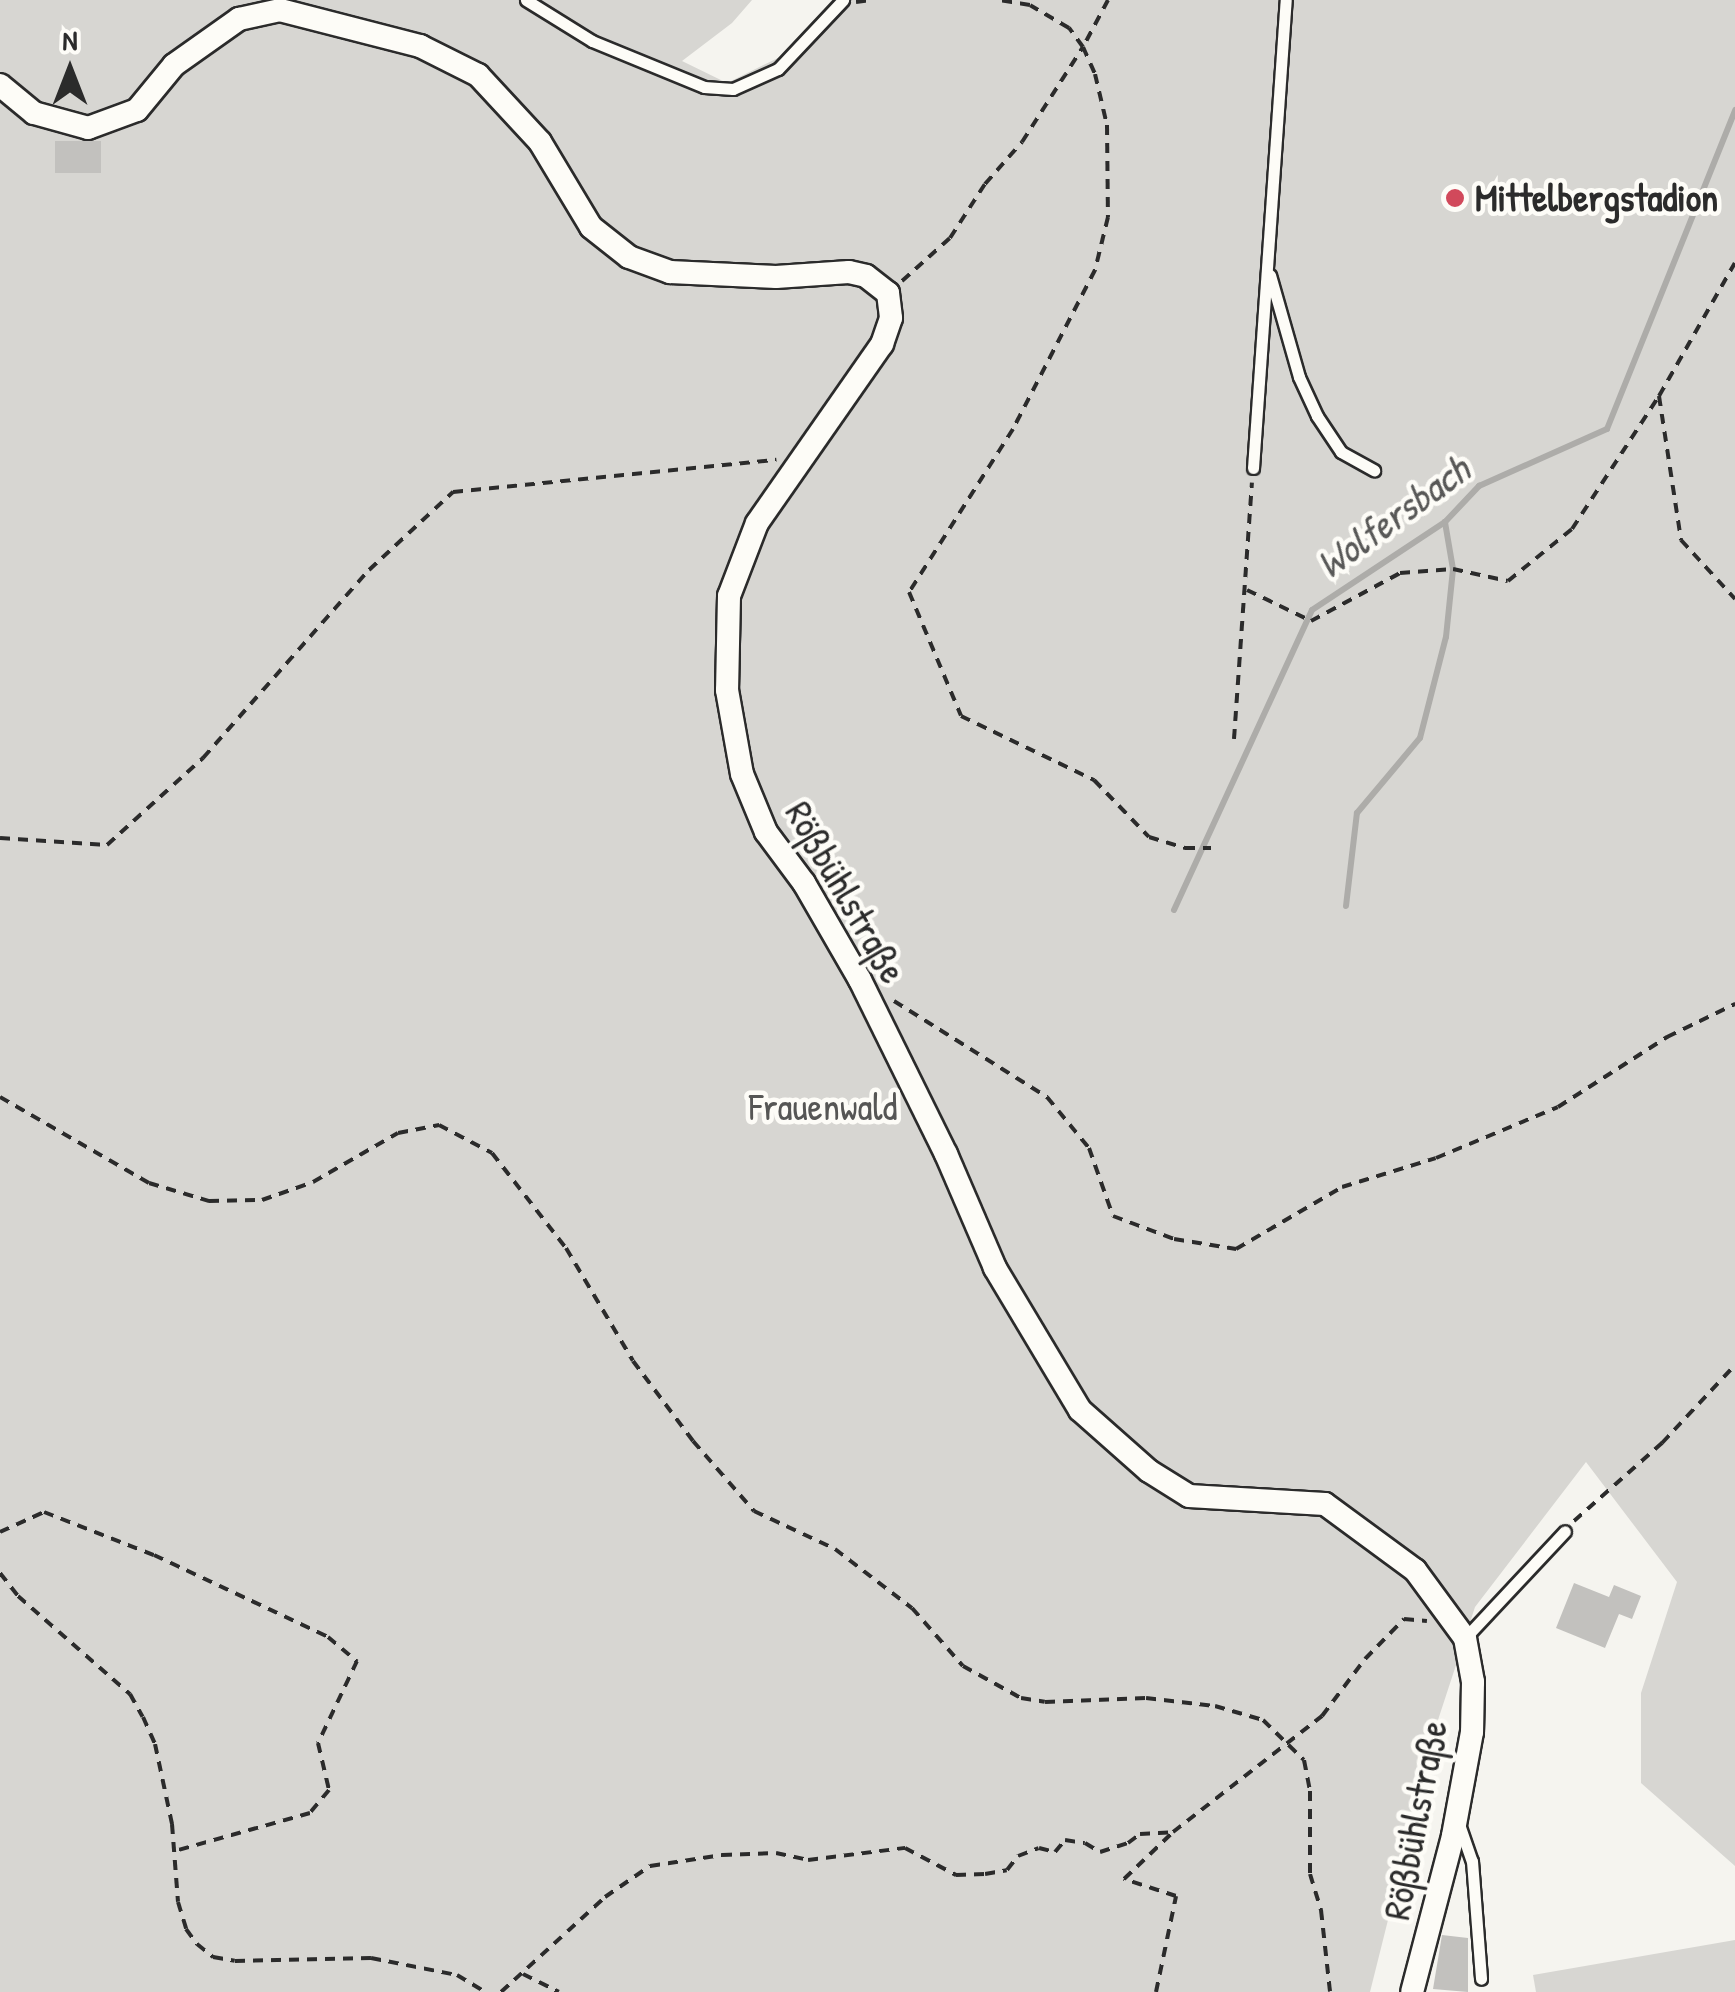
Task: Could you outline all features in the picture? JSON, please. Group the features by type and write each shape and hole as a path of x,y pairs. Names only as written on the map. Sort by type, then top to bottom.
{"street":[{"path":"0,85 34,113 88,128 137,110 174,65 239,19 284,5 420,46 478,75 540,142 591,227 629,257 670,272 776,277 849,272 866,276 888,293"},
{"name":"Rößbühlstraße","path":"888,293 891,318 882,344 757,523 729,596 728,690 742,774 766,832 804,883 860,980 946,1154 995,1268 1080,1410 1149,1471 1189,1496 1324,1504 1415,1570 1465,1638 1473,1682 1472,1732 1456,1818 1412,1992"}],"lane":[{"path":"526,0 592,41 704,87 733,89 778,70 843,0"},
{"path":"1252,468 1286,0"},
{"path":"1268,266 1299,377 1316,416 1342,452 1374,470"},
{"path":"1465,1638 1565,1530"},
{"path":"1456,1818 1472,1861 1481,1979"}],"path":[{"path":"997,0 1030,6 1069,28 1083,47 1095,74 1107,125 1108,217 1095,270 1012,429 909,592 961,716 1094,780 1148,837 1185,848 1211,848"},
{"path":"888,293 950,238 985,184 1022,142 1108,0"},
{"path":"1247,590 1311,621 1400,573 1454,569 1508,581 1572,529 1659,396 1735,263"},
{"path":"1659,396 1680,540 1735,600"},
{"path":"0,838 107,845 203,758 368,570 452,492 800,458"},
{"path":"1234,739 1247,590 1252,468"},
{"path":"1728,591 1735,587"},
{"path":"893,1001 1047,1097 1089,1148 1113,1216 1174,1238 1236,1249 1342,1187 1436,1158 1558,1107 1667,1038 1735,1004"},
{"path":"0,1097 149,1183 208,1201 262,1200 314,1182 398,1132 439,1125 492,1153 536,1204 633,1361 692,1441 754,1511 835,1549 912,1608 963,1666 1020,1698 1146,1698 1214,1706 1263,1720 1304,1760 1310,1791 1310,1874 1321,1910 1330,1992"},
{"path":"1565,1530 1662,1443 1735,1364"},
{"path":"0,1532 44,1512 154,1555 328,1637 356,1661 318,1742 328,1790 310,1813 174,1851"},
{"path":"0,1574 18,1596 130,1694 154,1744 174,1851 178,1902 186,1929 214,1958 371,1958 457,1975 486,1992"},
{"path":"1156,1992 1176,1896 1124,1879 1173,1832 1322,1716 1365,1659 1404,1620 1418,1617 1465,1638"},
{"path":"500,1992 605,1897 650,1866 722,1854 776,1853 808,1860 904,1848 956,1874 984,1874 1007,1870 1018,1856 1040,1848 1054,1852 1065,1840 1085,1843 1100,1852 1128,1843 1140,1834 1173,1832"},
{"path":"524,1974 559,1992"}],"green space":[{"name":"Frauenwald","path":"0,0 752,0 732,23 682,61 727,83 782,56 832,0 1735,0 1735,1866 1641,1783 1641,1693 1677,1582 1586,1462 1475,1607 1438,1720 1370,1992 0,1992"},
{"path":"1735,1940 1735,1992 1536,1992 1533,1975"}],"building":[{"path":"55,141 101,141 101,173 55,173"},
{"path":"1574,1583 1609,1597 1614,1585 1641,1596 1632,1619 1619,1614 1605,1648 1556,1628"},
{"path":"1442,1935 1468,1938 1468,1992 1433,1989"}],"waterway":[{"name":"Wolfersbach","path":"1174,910 1312,610 1445,522 1479,486 1607,429 1735,110"},
{"path":"1346,906 1357,813 1420,738 1446,637 1453,569 1445,522"}],"place":[{"name":"Mittelbergstadion","path":"1455,198"}]}
